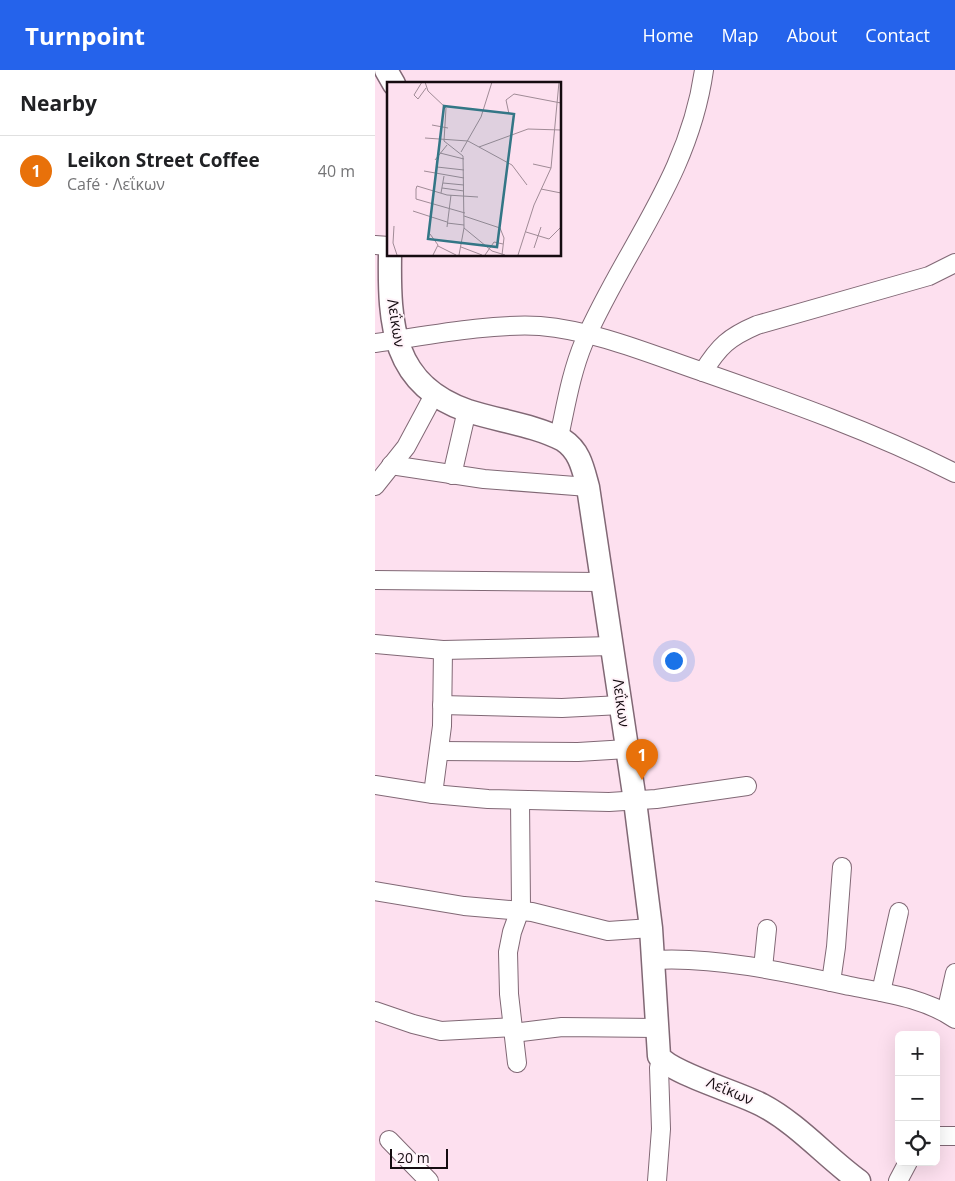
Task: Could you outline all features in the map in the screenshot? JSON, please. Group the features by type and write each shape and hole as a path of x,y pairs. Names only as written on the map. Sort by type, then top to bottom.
{"street":[{"path":"386,70 393,82"},
{"path":"559,438 573,371 588,334 670,182 692,127 704,70"},
{"name":"Λεΐκων","path":"390,256 392,309 386,341 401,356 410,370 435,393 467,410 559,438 569,444 577,453 588,487 635,801 651,928 657,1050 661,1059 774,1112 859,1181"},
{"path":"703,372 716,351 733,336 757,325 929,276 955,263"},
{"path":"386,341 527,326 569,329 793,403 892,443 955,473"},
{"path":"375,486 406,447 435,393"},
{"path":"452,475 467,410"},
{"path":"391,465 452,475 523,483 588,487"},
{"path":"375,580 602,582"},
{"path":"375,644 443,650 613,646"},
{"path":"433,794 443,705 443,650"},
{"path":"443,705 562,708 621,705"},
{"path":"439,751 569,752 627,749"},
{"path":"375,785 433,794 521,800 635,801 747,786"},
{"path":"517,1063 509,994 508,952 512,932 521,910 521,800"},
{"path":"831,982 836,947 842,867"},
{"path":"375,891 464,906 521,910 564,918 600,930 616,932 651,928"},
{"path":"881,992 899,912"},
{"path":"763,968 767,929"},
{"path":"653,960 672,959 763,968 881,992 926,1004 950,1016 955,973"},
{"path":"375,1011 441,1031 562,1027 656,1028"},
{"path":"657,1181 661,1129 659,1071 661,1059"},
{"path":"940,1136 955,1136"},
{"path":"389,1140 429,1181"},
{"path":"898,1181 906,1166"}],"place":[{"name":"Leikon Street Coffee","path":"642,780"}]}
